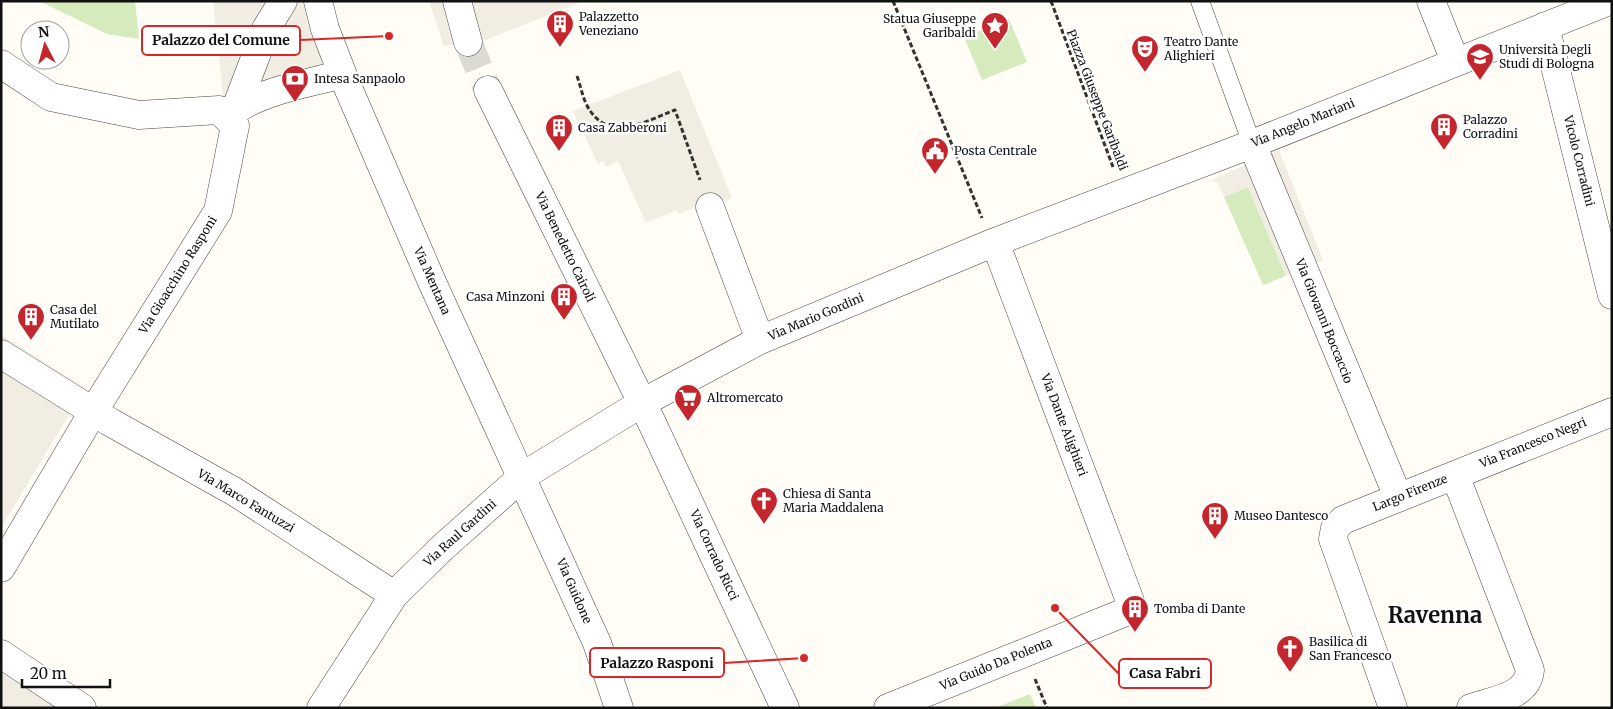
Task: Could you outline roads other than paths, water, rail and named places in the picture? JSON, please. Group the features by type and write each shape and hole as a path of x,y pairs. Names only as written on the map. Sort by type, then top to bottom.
{"street":[{"name":"Via Gioacchino Rasponi","path":"1,568 93,412 218,211 233,117 266,29 283,1"},
{"name":"Via Mentana","path":"318,1 344,79 432,282 522,476"},
{"path":"457,1 468,42"},
{"path":"1431,1 1455,61"},
{"name":"Via Angelo Mariani","path":"989,231 1252,144 1455,61 1609,1"},
{"name":"Vicolo Corradini","path":"1545,26 1612,295"},
{"path":"1,64 51,97 139,115 219,110 233,117 251,100 344,79"},
{"name":"Via Benedetto Cairoli","path":"488,90 642,403"},
{"name":"Via Giovanni Boccaccio","path":"1252,144 1398,497"},
{"path":"710,207 760,340"},
{"name":"Via Mario Gordini","path":"642,403 760,340 989,231"},
{"name":"Via Dante Alighieri","path":"989,231 1133,609"},
{"name":"Via Marco Fantuzzi","path":"1,354 93,412 235,492 394,595"},
{"name":"Via Raul Gardini","path":"321,708 394,595 442,548 522,476 642,403"},
{"name":"Via Corrado Ricci","path":"642,403 785,708"},
{"name":"Via Francesco Negri","path":"1455,475 1612,412"},
{"name":"Largo Firenze","path":"1394,708 1333,539 1335,528 1343,520 1455,475 1530,670 1530,680 1522,690 1471,708"},
{"name":"Via Guidone","path":"522,476 597,643 619,708"},
{"name":"Via Guido Da Polenta","path":"888,708 1133,609"},
{"path":"1,654 82,708"}],"lane":[{"path":"1200,1 1252,144"}],"tunnel":[{"path":"468,42 488,90"}],"place":[{"name":"Palazzo del Comune","path":"389,36"},
{"name":"Palazzetto Veneziano","path":"560,48"},
{"name":"Statua Giuseppe Garibaldi","path":"995,50"},
{"name":"Teatro Dante Alighieri","path":"1145,73"},
{"name":"Università Degli Studi di Bologna","path":"1480,81"},
{"name":"Intesa Sanpaolo","path":"295,103"},
{"name":"Palazzo Corradini","path":"1444,151"},
{"name":"Casa Zabberoni","path":"559,152"},
{"name":"Posta Centrale","path":"935,175"},
{"name":"Casa Minzoni","path":"564,321"},
{"name":"Casa del Mutilato","path":"31,341"},
{"name":"Altromercato","path":"688,422"},
{"name":"Chiesa di Santa Maria Maddalena","path":"764,525"},
{"name":"Museo Dantesco","path":"1215,540"},
{"name":"Casa Fabri","path":"1055,608"},
{"name":"Tomba di Dante","path":"1135,633"},
{"name":"Palazzo Rasponi","path":"804,658"},
{"name":"Basilica di San Francesco","path":"1290,673"}],"district":[{"name":"Ravenna","path":"1435,615"}]}
